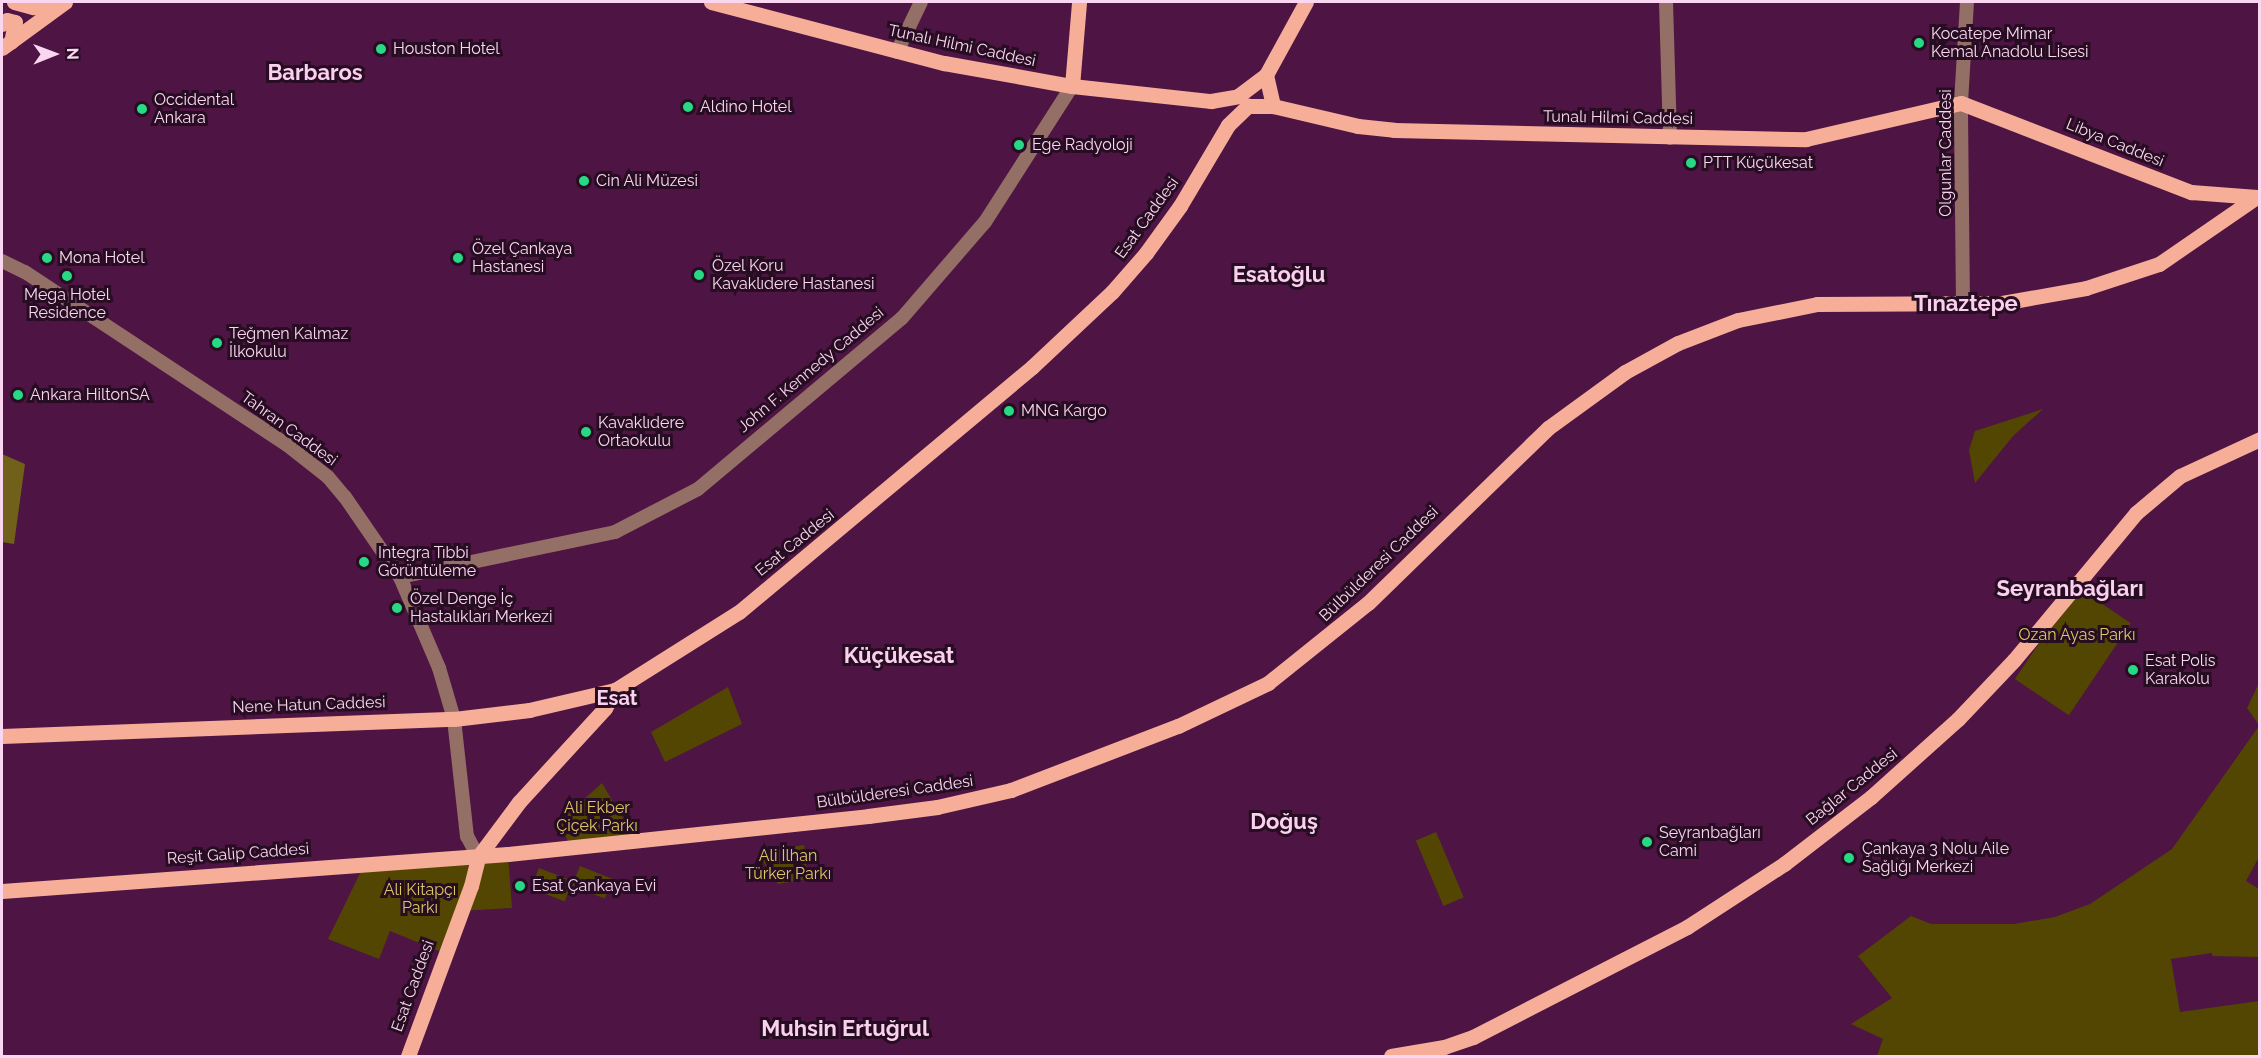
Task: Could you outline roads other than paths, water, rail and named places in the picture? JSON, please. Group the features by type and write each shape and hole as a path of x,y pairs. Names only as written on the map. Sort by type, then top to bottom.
{"main road":[{"path":"14,2 33,7 50,2"},
{"path":"6,45 65,2"},
{"name":"Tunalı Hilmi Caddesi","path":"711,2 897,52 1072,87 1211,101 1238,96 1266,75"},
{"name":"John F. Kennedy Caddesi","path":"1072,87 1079,2"},
{"path":"1273,106 1266,75 1306,2"},
{"path":"2,24 7,20 15,22 6,45"},
{"path":"1211,101 1222,111 1228,125"},
{"name":"Tunalı Hilmi Caddesi","path":"1273,106 1358,126 1394,130 1670,138 1820,138 1961,103"},
{"name":"Libya Caddesi","path":"1961,103 2191,192 2257,197"},
{"name":"Esat Caddesi","path":"408,1056 471,886 478,856 519,802 605,708 615,690 739,612 1032,368 1112,292 1146,253 1180,206 1228,125 1248,106 1273,106"},
{"name":"Bülbülderesi Caddesi","path":"478,856 937,807 1011,790 1073,768 1178,726 1268,683 1368,603 1548,428 1644,361 1695,335 1776,310 1850,303 1963,304 2051,297 2147,269 2257,197"},
{"name":"Bağlar Caddesi","path":"1391,1056 1444,1047 1473,1037 1687,927 1784,864 1871,797 1958,719 2144,507 2187,472 2259,439"},
{"name":"Nene Hatun Caddesi","path":"2,736 454,719 528,710 615,690"},
{"name":"Reşit Galip Caddesi","path":"2,891 478,856"}],"street":[{"path":"897,52 921,2"},
{"path":"1666,2 1670,138"},
{"name":"Olgunlar Caddesi","path":"1963,304 1961,103 1967,2"},
{"name":"John F. Kennedy Caddesi","path":"400,578 615,532 698,489 902,318 985,222 1072,87"},
{"name":"Tahran Caddesi","path":"2,261 26,272 103,325 240,413 328,477 365,523 400,578 428,638 454,719 467,836 478,856"}],"place":[{"name":"Kocatepe Mimar Kemal Anadolu Lisesi","path":"1919,43"},
{"name":"Houston Hotel","path":"381,49"},
{"name":"Aldino Hotel","path":"688,107"},
{"name":"Occidental Ankara","path":"142,109"},
{"name":"Ege Radyoloji","path":"1019,145"},
{"name":"PTT Küçükesat","path":"1691,163"},
{"name":"Cin Ali Müzesi","path":"584,181"},
{"name":"Mona Hotel","path":"47,258"},
{"name":"Özel Çankaya Hastanesi","path":"458,258"},
{"name":"Özel Koru Kavaklıdere Hastanesi","path":"699,275"},
{"name":"Mega Hotel Residence","path":"67,276"},
{"name":"Teğmen Kalmaz İlkokulu","path":"217,343"},
{"name":"Ankara HiltonSA","path":"18,395"},
{"name":"MNG Kargo","path":"1009,411"},
{"name":"Kavaklıdere Ortaokulu","path":"586,432"},
{"name":"Integra Tıbbi Görüntüleme","path":"364,562"},
{"name":"Özel Denge İç Hastalıkları Merkezi","path":"397,608"},
{"name":"Esat Polis Karakolu","path":"2133,670"},
{"name":"Seyranbağları Cami","path":"1647,842"},
{"name":"Çankaya 3 Nolu Aile Sağlığı Merkezi","path":"1849,858"},
{"name":"Esat Çankaya Evi","path":"520,886"}],"district":[{"name":"Barbaros","path":"315,73"},
{"name":"Esatoğlu","path":"1279,275"},
{"name":"Tınaztepe","path":"1966,304"},
{"name":"Seyranbağları","path":"2070,589"},
{"name":"Küçükesat","path":"899,656"},
{"name":"Esat","path":"617,698"},
{"name":"Doğuş","path":"1284,822"},
{"name":"Muhsin Ertuğrul","path":"845,1029"}],"park label":[{"name":"Ozan Ayas Parkı","path":"2077,635"},
{"name":"Ali Ekber Çiçek Parkı","path":"597,817"},
{"name":"Ali İlhan Türker Parkı","path":"788,865"},
{"name":"Ali Kitapçı Parkı","path":"420,899"}]}
